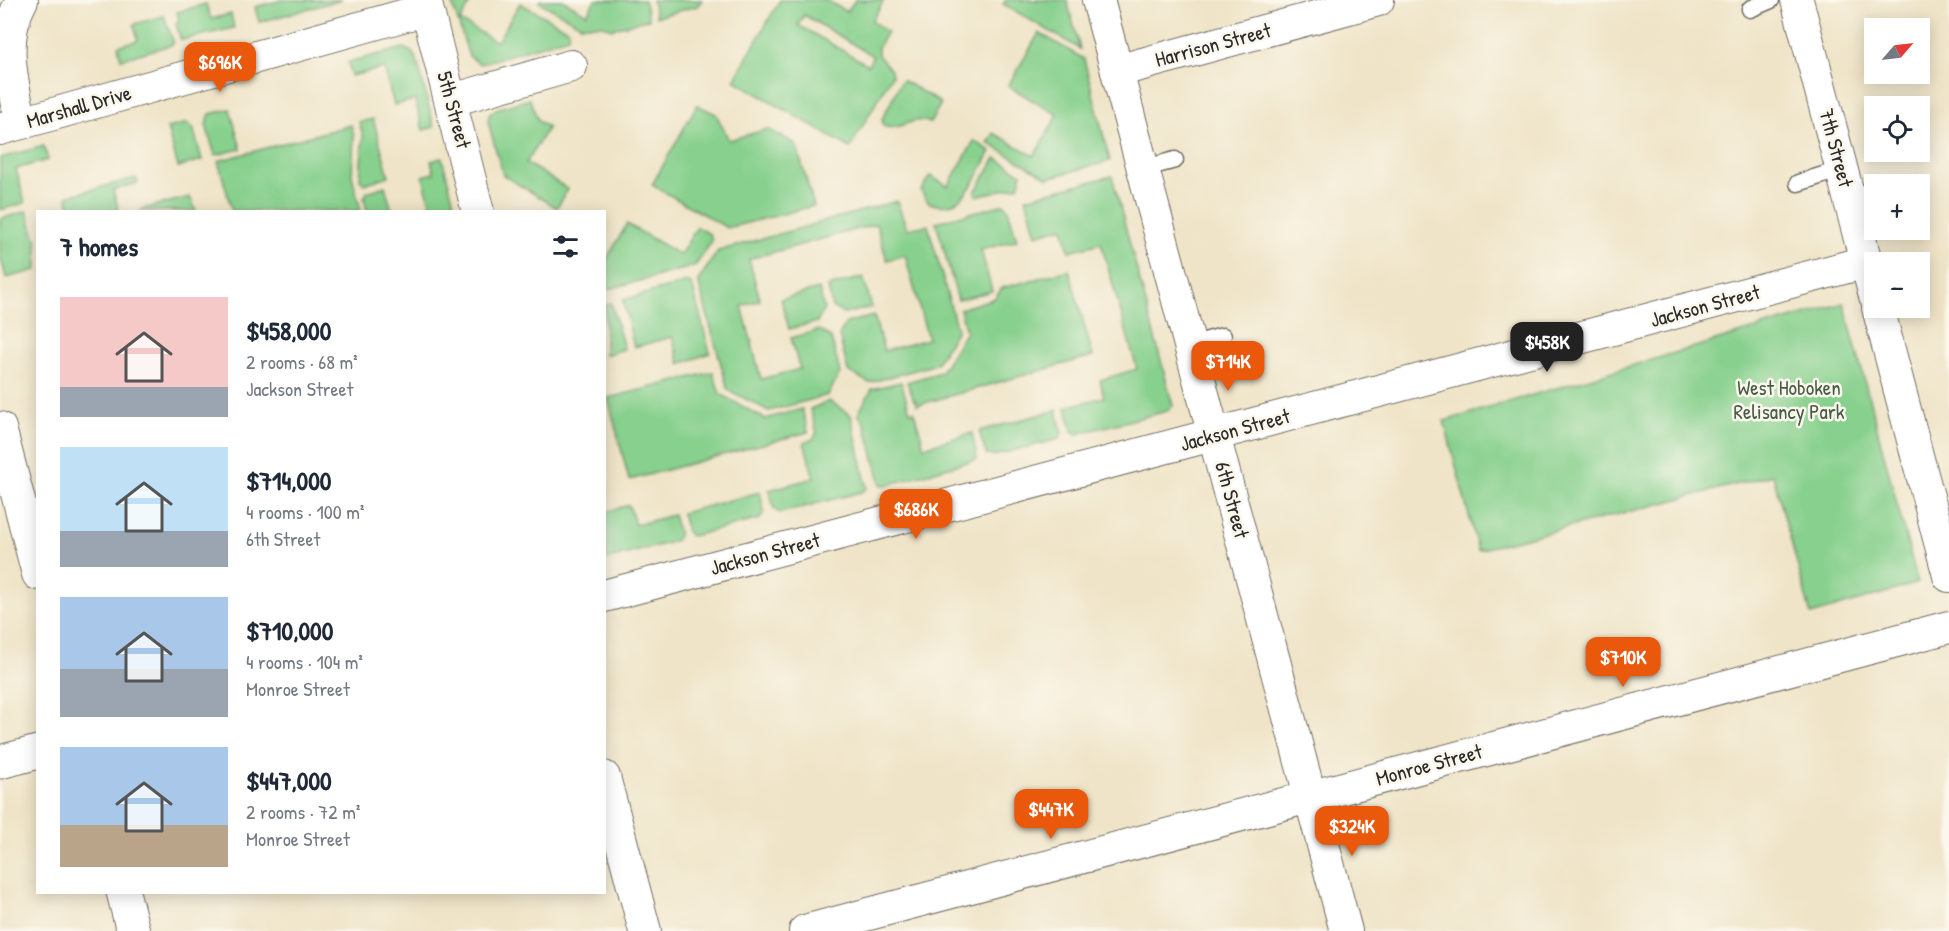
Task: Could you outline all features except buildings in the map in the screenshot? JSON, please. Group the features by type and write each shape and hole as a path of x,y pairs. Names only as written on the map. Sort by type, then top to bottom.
{"street":[{"path":"10,126 7,45 15,13 22,0"},
{"name":"6th Street","path":"1098,0 1346,931"},
{"name":"Harrison Street","path":"1117,71 1378,0"},
{"name":"7th Street","path":"1797,0 1864,254"},
{"name":"Marshall Drive","path":"10,126 426,4"},
{"name":"5th Street","path":"426,4 452,100 478,210"},
{"path":"452,100 571,66"},
{"name":"Jackson Street","path":"606,596 1864,263"},
{"path":"1881,318 1949,576"},
{"path":"0,428 36,566"},
{"name":"Monroe Street","path":"805,931 1949,627"},
{"path":"0,762 36,753"},
{"path":"606,785 645,931"},
{"path":"124,894 133,931"}],"lane":[{"path":"1750,9 1772,0"},
{"path":"1142,170 1174,160"},
{"path":"1798,183 1842,169"},
{"path":"1190,345 1223,336"}],"green space":[{"path":"282,0 341,0 259,22 255,7"},
{"path":"451,0 472,0 460,21 497,42 520,3 569,30 568,37 480,64 469,56"},
{"path":"540,0 563,0 587,14 595,0 644,0 649,19 611,29 603,25 581,25 539,2"},
{"path":"652,0 702,0 697,6 656,17"},
{"path":"780,0 826,0 847,12 855,0 884,0 872,21 887,32 878,47 878,55 891,70 892,75 850,148 734,80","holes":["804,15 873,56 868,65 798,25"]},
{"path":"1006,0 1067,0 1080,49 1003,4"},
{"path":"206,4 211,19 231,14 234,28 181,40 176,25 179,21 177,12"},
{"path":"164,16 173,41 172,45 121,59 118,46 138,40 134,24"},
{"path":"1039,33 1084,59 1110,161 1048,178 988,143 994,133 1034,156 1058,115 1008,86"},
{"path":"403,48 412,52 417,60 434,127 423,130 415,100 394,105 384,68 351,76 348,62"},
{"path":"902,80 941,103 930,123 917,121 889,128 883,126 882,119"},
{"path":"530,99 538,121 548,127 526,163 568,189 557,208 503,175 488,122 489,115 496,109"},
{"path":"697,105 716,114 729,140 768,129 796,144 814,206 727,228 652,185"},
{"path":"230,109 241,149 215,155 206,125 210,114"},
{"path":"373,119 389,176 364,184 360,180 363,135 359,122"},
{"path":"187,123 193,128 202,160 178,167 167,128"},
{"path":"351,125 354,136 352,176 361,210 232,210 218,161"},
{"path":"974,141 991,151 967,192 951,204 940,205 928,202 921,191 930,176 948,186"},
{"path":"44,146 48,160 16,169 25,203 0,210 0,158"},
{"path":"442,158 456,210 432,210 423,176 434,173 431,161"},
{"path":"996,158 1022,174 1018,186 977,196 975,192"},
{"path":"1112,176 1173,406 1167,411 1077,434 1072,431 1066,407 1104,397 1100,380 1137,369 1101,243 1069,251 1063,227 1036,235 1026,198"},
{"path":"136,178 138,183 113,190 119,210 71,210 67,196"},
{"path":"385,186 392,210 367,210 364,198 367,192"},
{"path":"190,197 196,210 142,210"},
{"path":"897,201 907,229 928,225 957,330 936,364 869,383 848,371 839,335 846,323 874,316 884,351 928,339 905,255 887,260 876,224 749,259 760,300 742,306 761,379 800,369 791,338 819,330 831,338 840,373 828,395 769,411 728,390 698,281 718,251"},
{"path":"1004,204 1008,209 1017,240 981,250 992,291 958,300 936,222"},
{"path":"27,211 36,239 36,270 6,278 0,255 0,219"},
{"path":"627,224 680,255 697,227 710,234 712,241 695,266 606,290 606,260"},
{"path":"1069,270 1093,356 917,405 907,382 941,372 966,332 960,309 995,298 1002,288"},
{"path":"863,277 872,307 844,314 832,307 828,287"},
{"path":"687,282 692,285 710,353 680,364 672,337 634,347 623,300"},
{"path":"819,289 824,309 817,322 789,329 781,299"},
{"path":"611,303 624,349 606,355 606,305"},
{"name":"West Hoboken Relisancy Park","path":"1844,303 1918,583 1811,615 1773,475 1478,550 1444,421"},
{"path":"713,372 720,394 765,419 802,409 808,432 629,480 608,398"},
{"path":"901,382 910,412 914,411 924,447 972,433 977,459 881,485 865,424 858,414 872,389"},
{"path":"829,401 851,415 867,488 861,492 780,513 774,509 769,490 814,478 804,442 813,439 817,433 810,409"},
{"path":"1057,410 1062,432 1059,439 993,456 986,454 979,431"},
{"path":"760,492 764,512 760,519 692,536 687,533 682,513"},
{"path":"629,505 635,525 673,515 679,535 675,541 606,560 606,512"}]}
